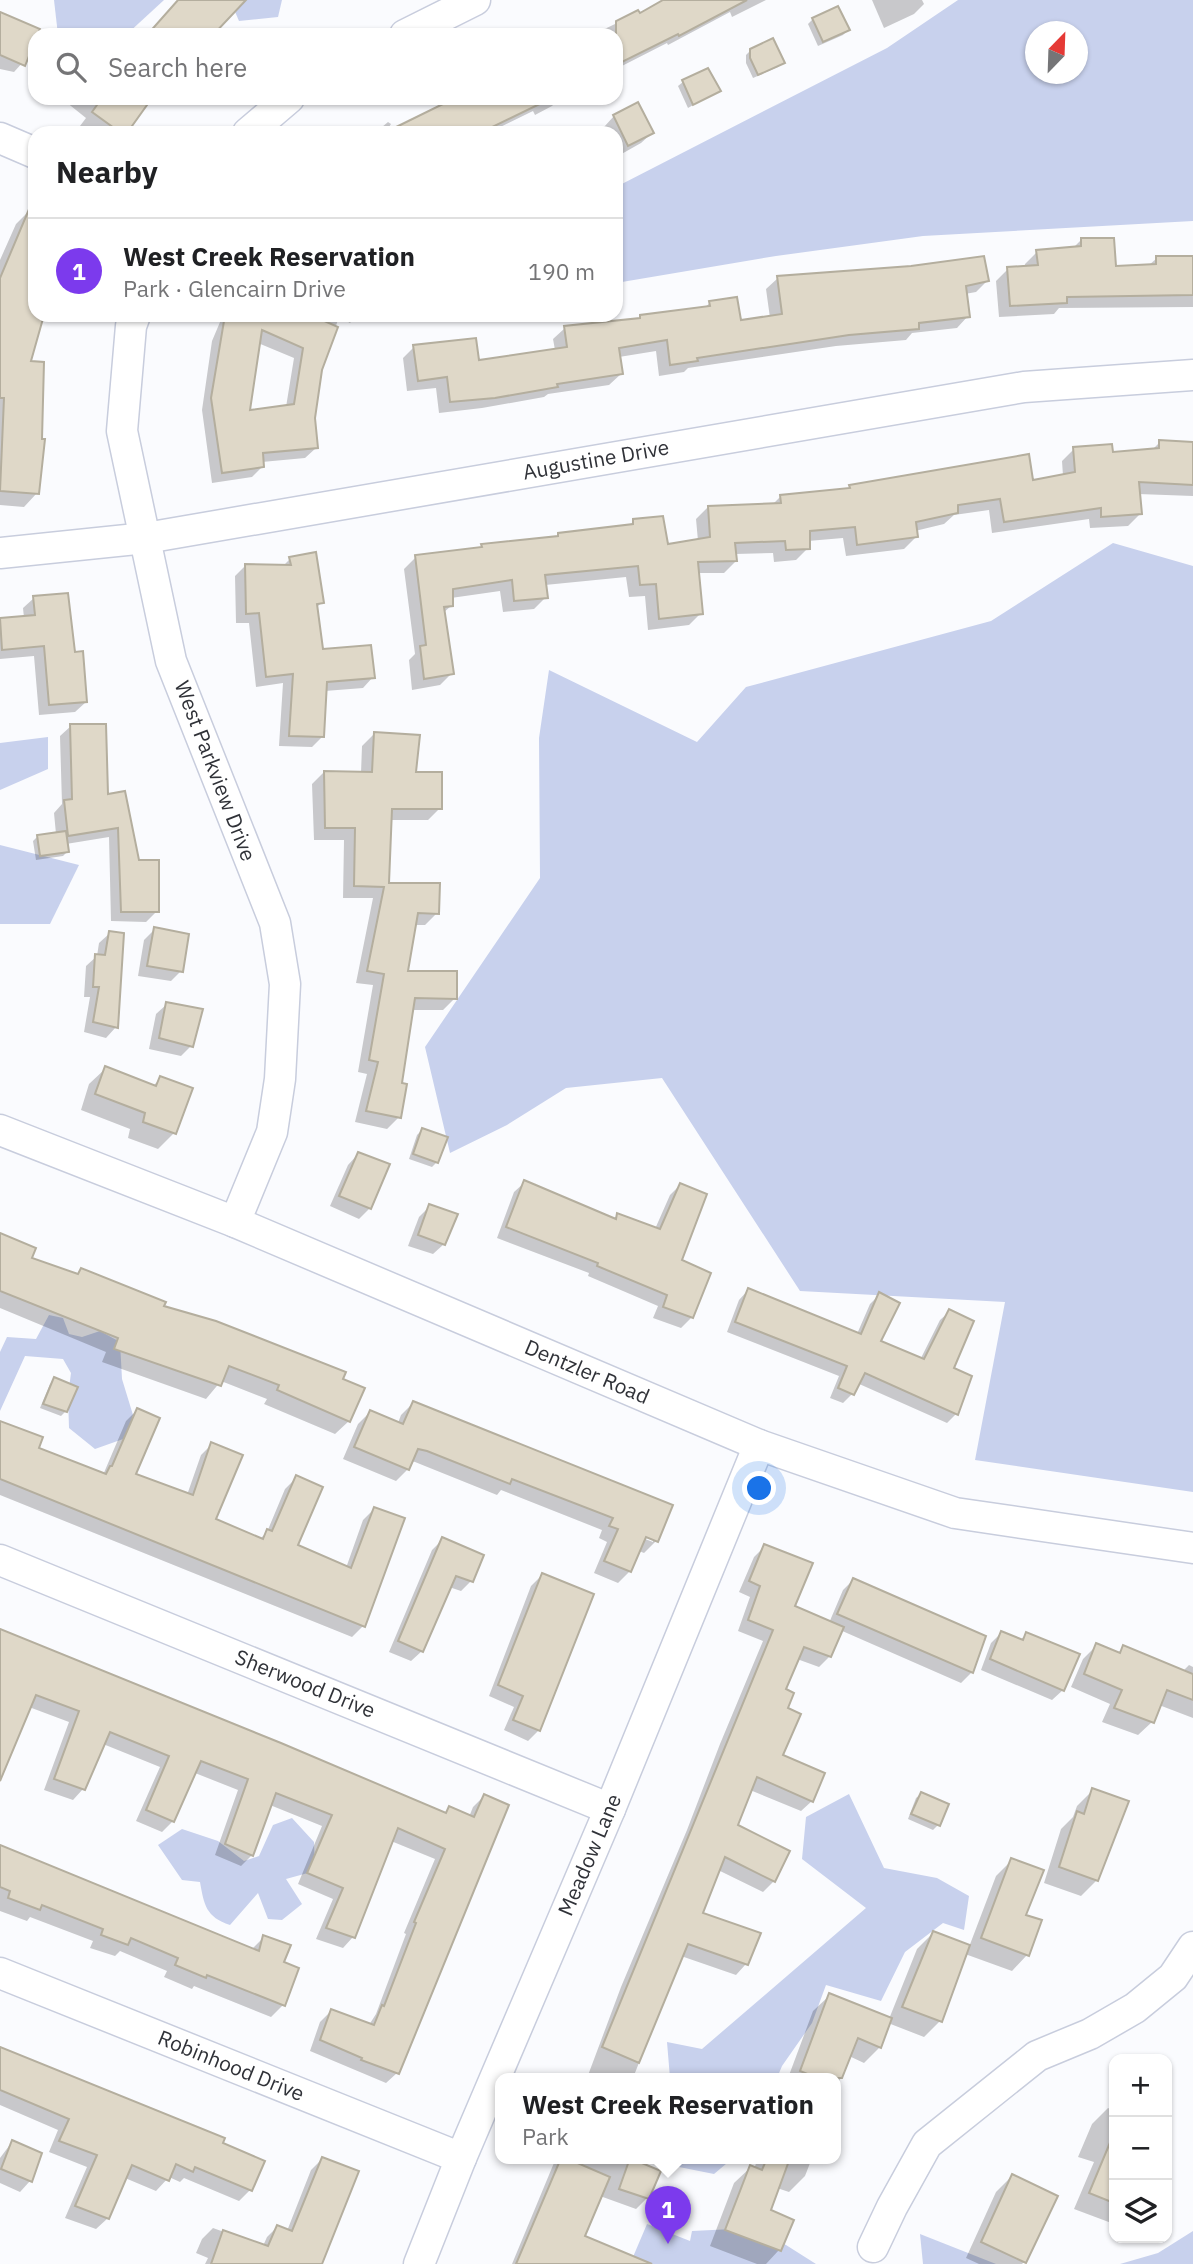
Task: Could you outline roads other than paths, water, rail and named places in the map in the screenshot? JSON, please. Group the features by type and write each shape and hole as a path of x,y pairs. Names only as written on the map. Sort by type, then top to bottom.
{"street":[{"path":"419,28 475,0"},
{"path":"256,126 281,105"},
{"path":"0,138 28,150"},
{"name":"West Parkview Drive","path":"132,322 122,431 172,661 275,923 285,984 280,1079 272,1132 235,1222"},
{"name":"Augustine Drive","path":"0,553 146,538 1024,387 1193,375"},
{"name":"Dentzler Road","path":"0,1130 235,1222 759,1445 956,1513 1193,1548"},
{"name":"Meadow Lane","path":"497,2073 610,1809 759,1445"},
{"name":"Sherwood Drive","path":"0,1560 610,1809"},
{"path":"873,2247 928,2144 1037,2056 1090,2034 1135,2008 1173,1977 1193,1947"},
{"name":"Robinhood Drive","path":"0,1973 461,2158"},
{"name":"Meadow Lane","path":"419,2264 495,2078"}],"place":[{"name":"West Creek Reservation","path":"668,2244"}]}
